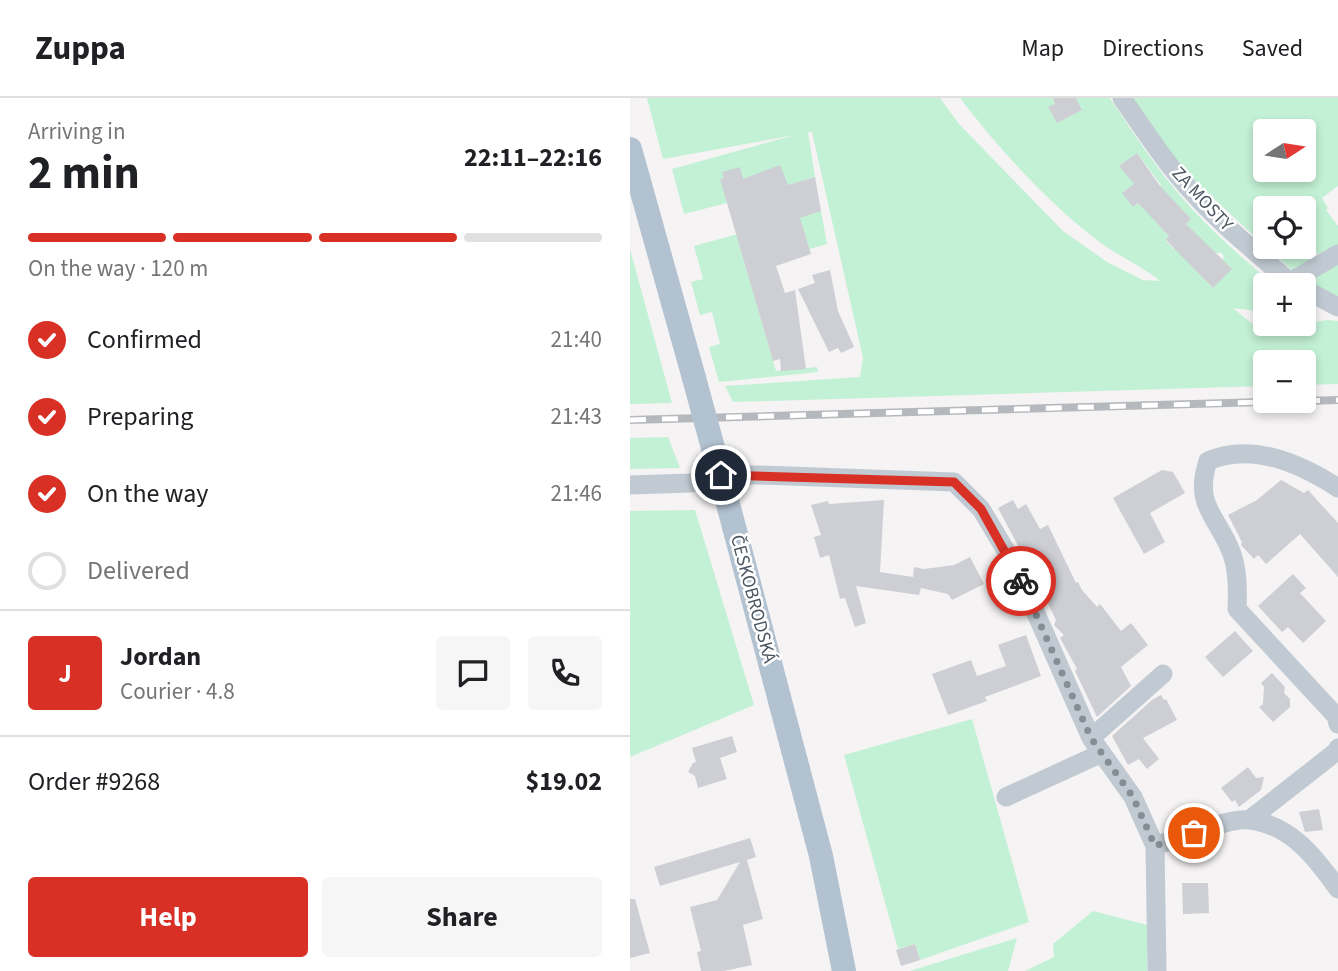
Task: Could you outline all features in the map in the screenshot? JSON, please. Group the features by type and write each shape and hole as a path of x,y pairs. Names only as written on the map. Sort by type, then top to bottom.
{"main road":[{"name":"ČESKOBRODSKÁ","path":"630,149 720,473 821,856 844,971"}],"street":[{"name":"ZA MOSTY","path":"1122,98 1164,158 1192,192 1218,219 1283,273"},
{"path":"1313,273 1338,254"},
{"name":"ZA MOSTY","path":"1316,295 1338,307"},
{"path":"1338,488 1293,465 1248,452 1219,456 1208,461 1202,486 1204,501 1232,554 1238,584 1237,609 1336,716 1338,724"},
{"path":"630,485 691,483 720,473 954,482 981,509 1015,566 1096,745 1133,797 1155,846 1157,971"},
{"path":"1006,797 1096,745 1163,674"},
{"path":"1155,846 1213,827 1249,820 1338,748"},
{"path":"1249,820 1281,830 1302,844 1338,889"}],"green space":[{"path":"647,98 940,98 959,124 1063,231 1107,262 1143,280 1160,281 1104,245 1059,208 1007,155 960,98 1053,98 1055,104 1049,108 1057,123 1082,110 1076,98 1110,98 1182,198 1260,273 1253,273 1253,310 1233,308 1253,324 1253,336 1316,336 1316,322 1338,321 1338,384 1316,385 1316,350 1253,350 1253,386 733,402 725,386 860,377 863,358 812,132 808,132 815,177 778,188 724,178 727,203 684,214 672,169 795,135 663,159","holes":["1137,153 1161,185 1133,207 1134,184 1120,166","1190,219 1186,224 1192,232 1174,249 1166,241 1169,236 1155,221","1209,247 1224,256 1213,288 1191,265"]},
{"path":"1130,98 1338,98 1338,186 1322,198 1328,208 1326,210 1338,226 1338,248 1294,272 1279,259 1311,261 1319,256 1316,252 1316,196 1253,196 1253,235 1187,174"},
{"path":"821,211 827,244 775,259 739,244 776,371 817,367 818,372 719,382 709,347 720,344 712,312 700,315 691,282 703,279 694,246"},
{"path":"630,249 672,403 630,404"},
{"path":"1338,259 1338,298 1316,287 1315,273"},
{"path":"668,437 680,468 630,469 630,438"},
{"path":"695,510 754,705 630,757 630,511"},
{"path":"972,719 1029,922 920,960 915,944 898,949 844,755"},
{"path":"1093,911 1147,925 1147,971 1025,971 1054,957 1053,944"},
{"path":"1017,938 1008,971 910,971"}],"building":[{"path":"1053,98 1076,98 1082,110 1057,123 1048,107 1055,104"},
{"path":"1137,153 1160,186 1191,219 1186,224 1232,269 1213,288 1166,240 1169,236 1138,203 1133,207 1122,193 1134,184 1119,166"},
{"path":"780,165 788,185 815,177 821,211 800,218 811,254 776,266 785,293 795,290 806,369 781,371 780,359 773,361 720,179 724,178 722,172 740,167 743,179"},
{"path":"830,270 838,311 854,347 841,353 838,348 829,352 798,289 815,283 812,275"},
{"path":"1162,470 1173,472 1185,493 1150,513 1165,542 1144,554 1113,498"},
{"path":"1281,480 1304,493 1308,490 1338,523 1338,577 1300,534 1266,564 1258,555 1254,559 1241,545 1242,542 1228,515 1257,500"},
{"path":"884,500 880,572 913,577 914,567 924,569 954,565 970,557 984,584 952,600 948,594 921,588 919,595 856,586 866,623 855,627 845,598 840,599 829,555 820,558 814,537 821,535 811,505 828,501 829,504"},
{"path":"1013,500 1018,509 1026,504 1040,529 1048,525 1076,583 1078,582 1097,607 1100,604 1121,631 1131,623 1148,645 1121,667 1131,686 1097,717 1075,671 1077,669 1060,638 1064,635 1054,625 1056,620 998,508"},
{"path":"1293,574 1306,588 1300,593 1326,621 1303,643 1288,627 1282,632 1258,606"},
{"path":"1235,631 1253,651 1223,677 1205,657"},
{"path":"1026,635 1041,676 985,697 987,701 948,715 932,674 971,660 977,676 1006,666 998,645"},
{"path":"1272,673 1285,687 1284,693 1290,699 1290,707 1273,722 1259,707 1263,704 1264,687 1261,683"},
{"path":"1161,695 1177,720 1143,738 1159,759 1147,769 1139,759 1128,765 1112,736"},
{"path":"732,736 737,752 720,758 727,779 698,788 695,776 688,772 696,762 692,748"},
{"path":"1248,767 1256,778 1264,777 1261,790 1239,807 1221,788"},
{"path":"1319,809 1323,830 1305,832 1299,812"},
{"path":"750,838 756,857 747,860 763,919 743,925 752,965 724,971 701,971 697,952 701,951 690,907 717,900 740,862 660,886 654,867"},
{"path":"1182,883 1208,883 1209,913 1183,914"},
{"path":"630,899 635,899 650,953 630,958"},
{"path":"915,944 920,960 901,966 896,950"}],"railway":[{"path":"1316,401 1338,400"},
{"path":"630,420 1253,402"}],"way so far":[{"path":"1021,581 1091,738 1133,797 1155,846 1194,833"}],"route":[{"path":"721,475 954,482 981,509 1021,581"}]}
